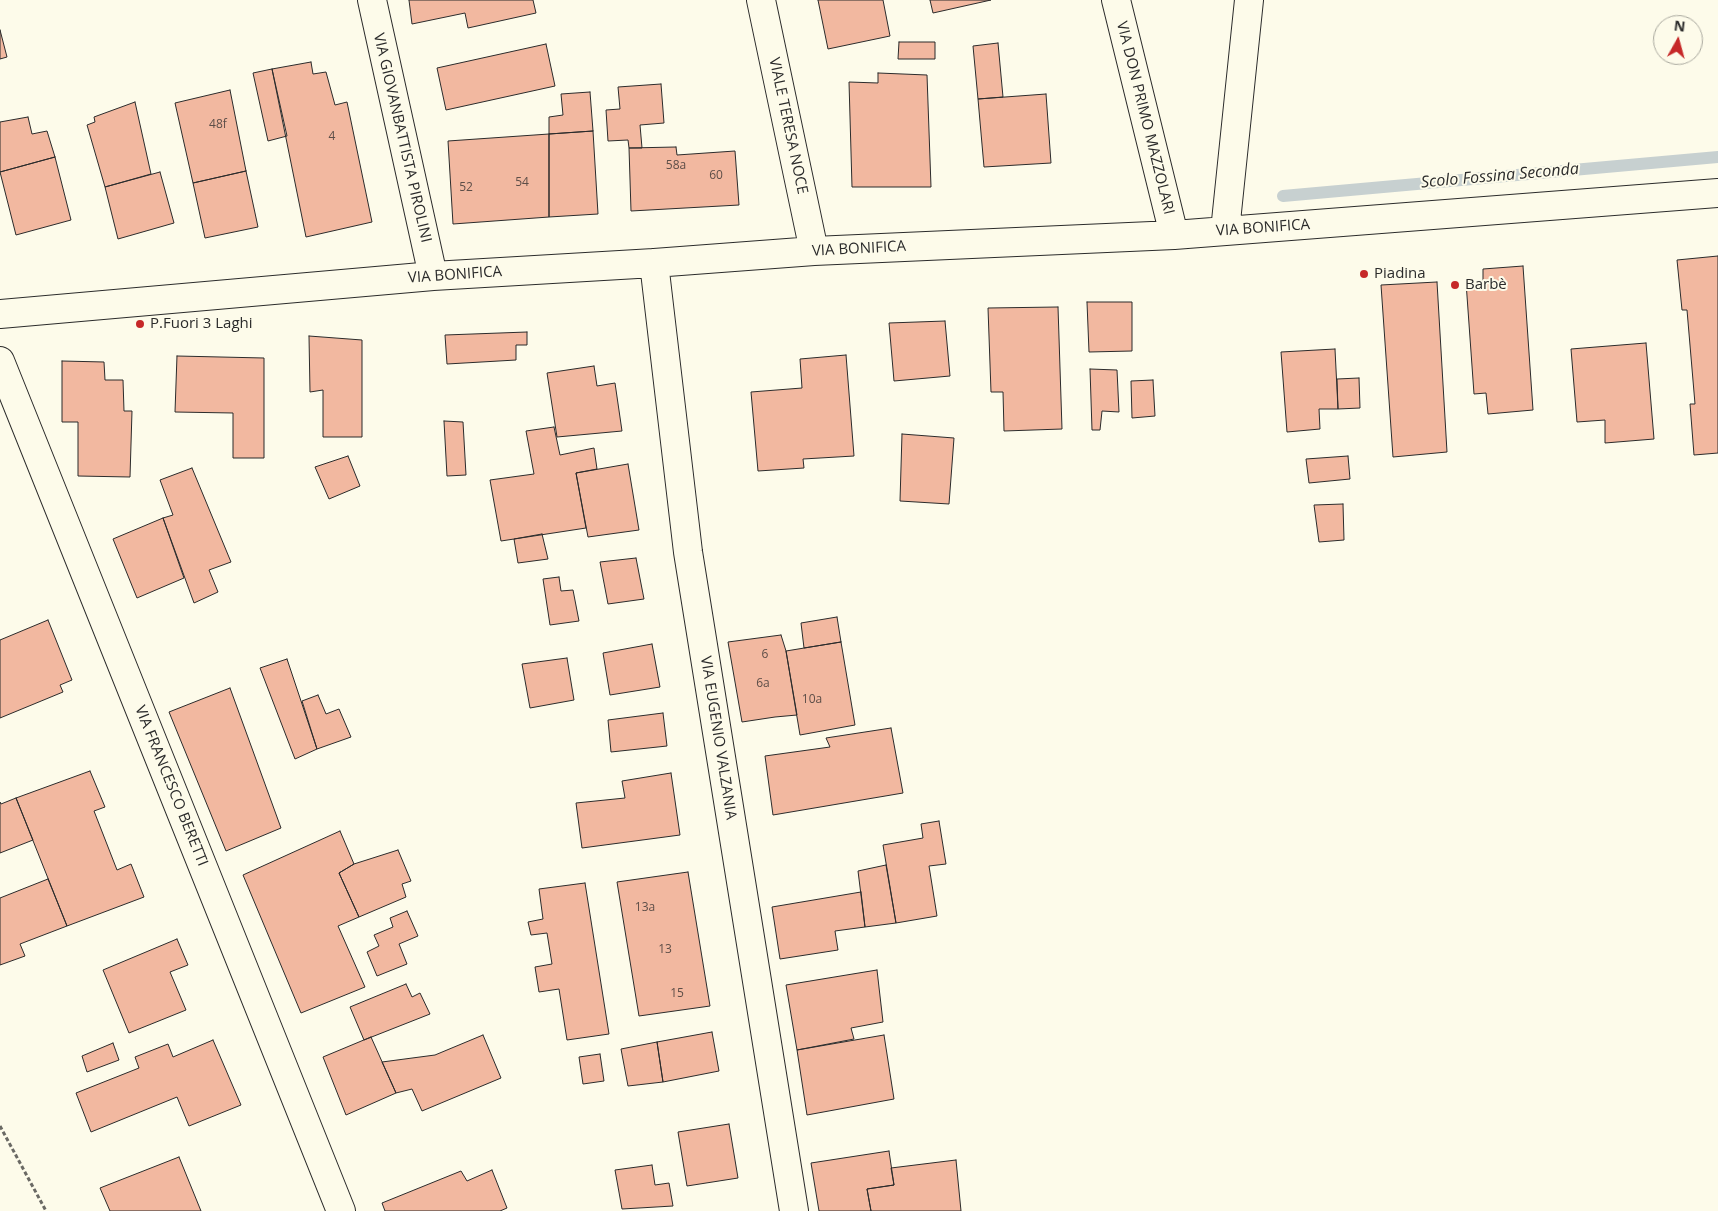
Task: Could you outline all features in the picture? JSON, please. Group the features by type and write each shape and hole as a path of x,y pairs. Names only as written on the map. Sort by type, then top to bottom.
{"street":[{"name":"VIA GIOVANBATTISTA PIROLINI","path":"372,0 433,276"},
{"name":"VIALE TERESA NOCE","path":"762,0 814,251"},
{"name":"VIA DON PRIMO MAZZOLARI","path":"1116,0 1174,235"},
{"path":"1225,231 1249,0"},
{"name":"VIA BONIFICA","path":"0,314 433,276 814,251 1174,235 1718,193"},
{"name":"VIA EUGENIO VALZANIA","path":"654,263 688,552 794,1211"},
{"name":"VIA FRANCESCO BERETTI","path":"0,361 341,1211"}],"path":[{"path":"0,1126 46,1211"}],"building":[{"path":"409,0 533,0 536,13 468,28 465,13 412,24"},
{"path":"818,0 883,0 890,36 828,49"},
{"path":"930,0 991,0 933,13"},
{"path":"0,30 7,57 0,59"},
{"path":"899,42 935,42 935,59 898,59"},
{"path":"998,43 1003,97 978,99 973,46"},
{"path":"546,44 555,86 446,110 437,68"},
{"path":"311,62 313,74 326,72 335,105 347,102 372,222 306,237 272,69"},
{"path":"272,69 287,136 268,141 253,73"},
{"path":"878,73 927,75 931,187 852,187 849,82 878,83"},
{"path":"661,84 664,123 640,125 642,148 629,148 628,140 608,141 606,110 620,109 618,87"},
{"path":"230,90 246,171 193,183 175,103"},
{"path":"590,92 593,131 549,134 549,117 563,115 561,94"},
{"path":"1046,94 1051,163 984,167 978,99"},
{"path":"135,102 151,174 105,187 87,125 95,122 94,117"},
{"path":"28,117 32,134 47,131 55,157 0,172 0,122"},
{"path":"593,131 598,214 549,217 549,134"},
{"path":"549,134 549,217 453,224 448,141"},
{"path":"676,147 677,155 735,151 739,205 631,211 629,148"},
{"path":"55,157 71,220 16,235 0,172"},
{"path":"246,171 258,227 205,238 193,183"},
{"path":"160,172 174,223 118,239 105,187"},
{"path":"1718,256 1718,453 1694,455 1690,404 1695,404 1687,310 1682,310 1677,260"},
{"path":"1523,266 1533,410 1488,414 1486,393 1474,394 1466,282 1483,282 1483,269"},
{"path":"1437,282 1447,452 1393,457 1381,285"},
{"path":"1087,302 1132,302 1132,351 1089,352"},
{"path":"1058,307 1062,429 1004,431 1003,392 991,392 988,308"},
{"path":"945,321 950,376 894,381 889,323"},
{"path":"527,332 527,345 516,345 516,360 447,364 445,335"},
{"path":"309,336 362,340 362,437 323,437 323,390 310,392"},
{"path":"1646,343 1654,439 1605,443 1605,420 1577,422 1571,349"},
{"path":"1335,349 1338,409 1319,409 1320,429 1287,432 1281,352"},
{"path":"846,355 854,456 803,459 804,468 758,471 751,392 802,388 800,359"},
{"path":"177,356 264,358 264,458 233,458 233,413 175,412"},
{"path":"62,361 104,362 105,380 123,380 124,411 132,411 130,477 78,476 78,422 62,422"},
{"path":"594,366 597,386 615,383 622,431 557,437 547,373"},
{"path":"1090,369 1117,370 1119,412 1102,411 1100,430 1092,430"},
{"path":"1359,378 1360,408 1338,409 1337,379"},
{"path":"1153,380 1155,416 1132,418 1131,381"},
{"path":"444,421 463,422 466,475 447,476"},
{"path":"554,427 560,455 594,448 597,469 576,473 586,528 501,541 490,480 534,474 526,431"},
{"path":"902,434 954,438 949,504 900,501"},
{"path":"348,456 360,486 329,499 315,467"},
{"path":"1348,456 1350,479 1309,483 1306,459"},
{"path":"628,464 639,530 588,537 576,473"},
{"path":"192,468 231,562 209,570 218,592 194,603 163,518 173,515 160,480"},
{"path":"1343,504 1344,540 1319,542 1314,505"},
{"path":"163,518 184,578 137,598 113,539"},
{"path":"542,534 548,559 518,563 514,539"},
{"path":"636,558 644,599 608,604 600,562"},
{"path":"559,577 561,591 573,590 579,621 550,625 543,579"},
{"path":"837,617 841,642 804,648 801,623"},
{"path":"48,620 72,680 60,685 63,692 0,718 0,640"},
{"path":"781,635 786,651 797,715 742,722 728,642"},
{"path":"841,642 855,725 800,735 786,651"},
{"path":"652,644 660,687 610,695 603,653"},
{"path":"567,658 574,700 530,708 522,664"},
{"path":"287,659 317,749 295,759 260,668"},
{"path":"230,688 281,828 226,851 169,712"},
{"path":"318,695 326,714 339,709 351,737 317,749 302,701"},
{"path":"663,713 667,746 611,752 608,720"},
{"path":"891,728 903,793 773,815 765,756 830,747 826,738"},
{"path":"90,771 105,807 94,811 117,870 131,864 144,897 67,926 16,798"},
{"path":"671,773 680,835 582,848 576,803 625,798 622,781"},
{"path":"16,798 33,840 0,853 0,802 1,804"},
{"path":"939,821 946,864 929,866 937,916 896,923 883,845 923,838 921,824"},
{"path":"340,831 354,864 339,873 359,917 338,926 365,987 301,1013 243,875"},
{"path":"398,850 411,881 402,884 406,897 359,917 339,873 354,864"},
{"path":"886,865 896,923 865,927 858,871"},
{"path":"688,872 710,1006 639,1016 617,882"},
{"path":"48,879 67,926 20,944 25,956 0,965 0,898"},
{"path":"585,883 609,1034 567,1040 559,989 539,992 535,967 552,964 547,933 531,935 528,922 543,919 539,889"},
{"path":"861,892 865,927 835,931 838,950 780,959 772,907"},
{"path":"407,911 418,936 399,944 407,964 377,976 367,952 379,946 374,935 393,927 390,918"},
{"path":"177,939 188,965 170,972 186,1010 129,1033 103,970"},
{"path":"877,970 883,1022 851,1028 854,1039 797,1050 786,985"},
{"path":"406,984 412,997 420,993 430,1014 364,1040 350,1007"},
{"path":"712,1032 719,1071 663,1082 657,1042"},
{"path":"483,1035 501,1078 422,1111 412,1089 396,1093 382,1062 435,1055"},
{"path":"884,1035 894,1099 807,1115 797,1050"},
{"path":"371,1037 396,1093 346,1115 323,1057"},
{"path":"213,1040 241,1105 189,1126 177,1097 91,1132 76,1093 139,1068 135,1057 168,1044 173,1057"},
{"path":"657,1042 663,1082 628,1086 621,1049"},
{"path":"113,1043 119,1060 87,1072 82,1056"},
{"path":"600,1054 604,1081 583,1084 579,1057"},
{"path":"729,1124 738,1178 687,1186 678,1132"},
{"path":"889,1151 894,1185 867,1189 871,1211 819,1211 811,1163"},
{"path":"179,1157 201,1211 110,1211 100,1188"},
{"path":"956,1160 961,1211 871,1211 867,1189 894,1185 891,1168"},
{"path":"652,1165 655,1185 669,1183 673,1206 622,1209 615,1170"},
{"path":"492,1170 507,1208 500,1211 385,1211 382,1203 461,1171 467,1181"}],"waterway":[{"name":"Scolo Fossina Seconda","path":"1283,196 1718,157"}],"place":[{"name":"Piadina","path":"1364,274"},
{"name":"Barbè","path":"1455,285"},
{"name":"P.Fuori 3 Laghi","path":"140,324"}]}
